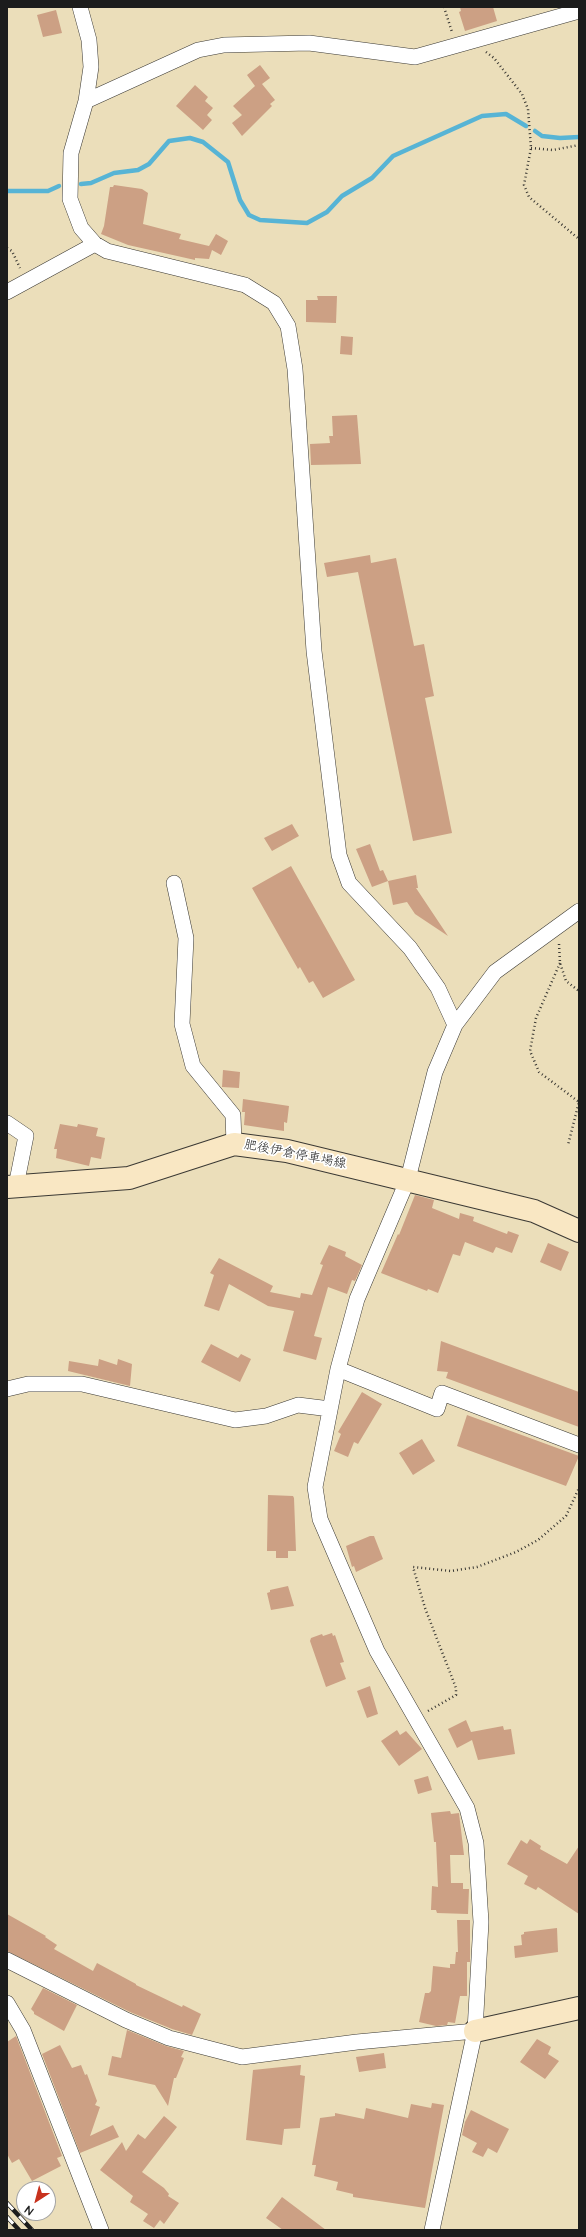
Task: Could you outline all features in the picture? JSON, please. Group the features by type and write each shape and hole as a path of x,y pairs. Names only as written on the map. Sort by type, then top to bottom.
{"main road":[{"name":"肥後伊倉停車場線","path":"12,1187 129,1178 234,1144 287,1151 408,1179 534,1211 579,1231"},
{"path":"475,2031 579,2008"}],"street":[{"path":"80,7 90,40 91,67 86,101 71,153 70,199 81,228 95,244 107,251 245,285 274,303 288,326 295,369 314,651 339,855 349,883 410,948 438,988 455,1025"},
{"path":"86,101 198,50 224,45 309,43 415,57 579,11"},
{"path":"7,292 95,244"},
{"path":"174,883 186,938 182,1024 193,1066 233,1115 234,1144"},
{"path":"432,2230 475,2031 481,1922 476,1843 467,1808 377,1651 320,1519 315,1486 338,1369 357,1299 408,1179 435,1072 455,1025 495,972 579,911"},
{"path":"7,1123 26,1136 12,1187"},
{"path":"338,1369 437,1409 442,1393 579,1445"},
{"path":"7,1389 28,1384 82,1384 235,1420 266,1416 298,1406 330,1409"},
{"path":"7,1960 126,2020 169,2038 242,2057 357,2042 475,2031"},
{"path":"7,2003 23,2030 101,2230"}],"path":[{"path":"444,7 457,46"},
{"path":"474,41 494,58 522,94 528,109 531,148 524,186 529,196 579,239"},
{"path":"531,148 553,150 579,145"},
{"path":"7,248 12,251 26,282"},
{"path":"559,925 560,964 566,981 579,991"},
{"path":"560,964 536,1018 530,1051 539,1072 578,1102 568,1145"},
{"path":"416,1718 456,1695 456,1688 425,1608 413,1567 451,1571 477,1567 516,1552 538,1540 566,1516 579,1488"}],"building":[{"path":"460,7 493,7 497,21 465,31 459,12 461,11"},
{"path":"56,10 62,33 43,37 37,15"},
{"path":"260,65 270,78 262,84 275,100 270,104 272,106 242,136 232,123 242,115 233,106 255,86 247,75"},
{"path":"195,85 208,97 205,101 213,108 207,115 212,120 203,130 176,106"},
{"path":"114,185 142,189 148,193 143,224 181,234 179,239 209,246 216,234 228,241 221,255 212,250 209,259 195,258 195,260 128,245 101,234 104,226 110,187 113,187"},
{"path":"317,296 337,296 336,323 306,322 306,300 318,300"},
{"path":"341,336 353,337 352,355 340,354"},
{"path":"357,415 361,464 311,465 310,444 330,443 329,436 333,436 332,416"},
{"path":"370,555 371,563 396,558 414,646 424,644 434,696 425,698 452,833 413,841 358,572 327,577 324,563"},
{"path":"292,824 299,836 272,851 264,838"},
{"path":"370,844 380,871 383,870 388,881 372,887 356,849"},
{"path":"291,866 355,980 323,998 313,981 309,983 300,967 298,969 252,888"},
{"path":"416,875 418,888 416,888 448,936 415,914 407,902 393,905 388,881"},
{"path":"223,1070 240,1072 239,1088 222,1087"},
{"path":"243,1099 289,1106 287,1123 284,1122 284,1131 244,1125 245,1112 242,1112"},
{"path":"60,1124 77,1127 78,1124 98,1128 96,1136 105,1138 101,1159 91,1157 89,1166 56,1158 57,1149 54,1149"},
{"path":"415,1195 434,1200 432,1208 459,1219 460,1213 474,1217 473,1221 507,1234 508,1231 519,1235 512,1253 496,1247 493,1253 465,1242 460,1256 453,1254 438,1293 428,1289 427,1291 381,1273 398,1234 399,1235"},
{"path":"548,1243 569,1252 561,1271 540,1262"},
{"path":"329,1245 346,1252 345,1256 362,1265 355,1281 352,1280 347,1294 328,1287 314,1336 322,1338 316,1360 283,1351 294,1311 268,1306 229,1284 219,1311 204,1306 214,1275 210,1273 219,1258 273,1286 270,1292 300,1298 301,1293 312,1295 323,1265 320,1264"},
{"path":"441,1341 579,1392 579,1427 446,1378 448,1372 437,1371"},
{"path":"211,1344 238,1358 241,1354 251,1359 240,1382 201,1362"},
{"path":"99,1359 117,1365 118,1359 132,1364 130,1386 68,1371 69,1361 98,1366"},
{"path":"362,1392 382,1404 358,1444 354,1442 348,1457 334,1451 341,1434 338,1432"},
{"path":"467,1415 579,1456 566,1486 457,1446"},
{"path":"422,1439 435,1461 413,1475 399,1453"},
{"path":"268,1495 293,1496 294,1498 296,1551 288,1551 288,1558 276,1558 276,1551 267,1551"},
{"path":"370,1536 374,1536 383,1559 356,1572 354,1566 352,1567 346,1546"},
{"path":"288,1586 294,1606 271,1610 267,1593 270,1592 270,1590"},
{"path":"332,1633 333,1636 335,1635 344,1662 340,1663 346,1679 326,1687 310,1641 311,1638 322,1634 323,1636"},
{"path":"370,1686 378,1714 367,1718 357,1691"},
{"path":"466,1720 471,1732 503,1726 504,1730 511,1729 515,1754 478,1760 472,1740 457,1748 448,1729"},
{"path":"397,1730 400,1735 406,1731 422,1749 399,1766 381,1741"},
{"path":"428,1776 432,1790 418,1794 414,1780"},
{"path":"450,1811 451,1814 459,1813 464,1855 450,1855 451,1883 463,1883 463,1889 469,1889 468,1914 437,1913 436,1910 431,1910 432,1886 438,1887 436,1842 434,1842 431,1813"},
{"path":"530,1839 541,1846 540,1849 567,1864 579,1846 579,1914 538,1887 536,1890 524,1884 528,1876 507,1864 521,1840 527,1844"},
{"path":"7,1914 46,1936 45,1937 57,1945 54,1949 93,1971 97,1963 136,1985 182,2007 183,2005 201,2014 192,2035 172,2029 130,2012 7,1951"},
{"path":"457,1920 470,1920 470,1962 467,1962 467,1996 460,1996 455,2023 448,2022 447,2025 436,2026 419,2022 425,1993 429,1993 431,1991 433,1966 450,1968 450,1964 455,1964 456,1952 458,1952"},
{"path":"557,1928 558,1952 515,1958 514,1946 522,1945 521,1935 524,1934 524,1932"},
{"path":"43,1988 77,2005 64,2031 34,2014 31,2009"},
{"path":"127,2030 166,2046 184,2051 181,2057 184,2058 176,2078 174,2078 168,2106 155,2085 108,2075 112,2056 121,2058"},
{"path":"16,2036 62,2156 57,2158 61,2166 32,2181 19,2159 12,2163 7,2154 7,2042"},
{"path":"537,2039 551,2047 548,2054 559,2061 545,2079 520,2062"},
{"path":"60,2045 72,2068 81,2065 85,2075 87,2074 97,2101 95,2105 100,2107 90,2136 113,2125 119,2137 80,2153 42,2054"},
{"path":"384,2053 386,2068 359,2072 356,2057"},
{"path":"301,2065 300,2075 305,2076 300,2128 284,2129 282,2145 246,2140 253,2070"},
{"path":"432,2103 444,2105 425,2208 353,2197 353,2194 336,2190 338,2182 314,2176 316,2165 312,2165 320,2118 335,2116 335,2113 364,2119 366,2108 408,2118 411,2104 431,2108"},
{"path":"471,2110 509,2129 497,2153 488,2148 483,2157 472,2152 477,2143 462,2135 465,2122"},
{"path":"164,2116 177,2127 142,2172 164,2188 169,2194 168,2196 179,2203 164,2224 160,2220 154,2228 143,2221 148,2214 130,2202 133,2196 100,2170 122,2142 126,2151 138,2134 145,2139"},
{"path":"282,2197 326,2230 283,2230 266,2218"}],"waterway":[{"path":"81,184 91,183 114,173 138,170 149,164 169,141 190,138 203,142 228,162 240,200 249,215 260,220 307,223 327,212 342,196 372,178 393,156 482,116 506,114 526,126"},
{"path":"535,131 542,136 560,138 579,137"},
{"path":"7,191 48,191 59,186"}],"railway":[{"path":"7,2203 32,2230"},
{"path":"7,2217 19,2230"}]}
